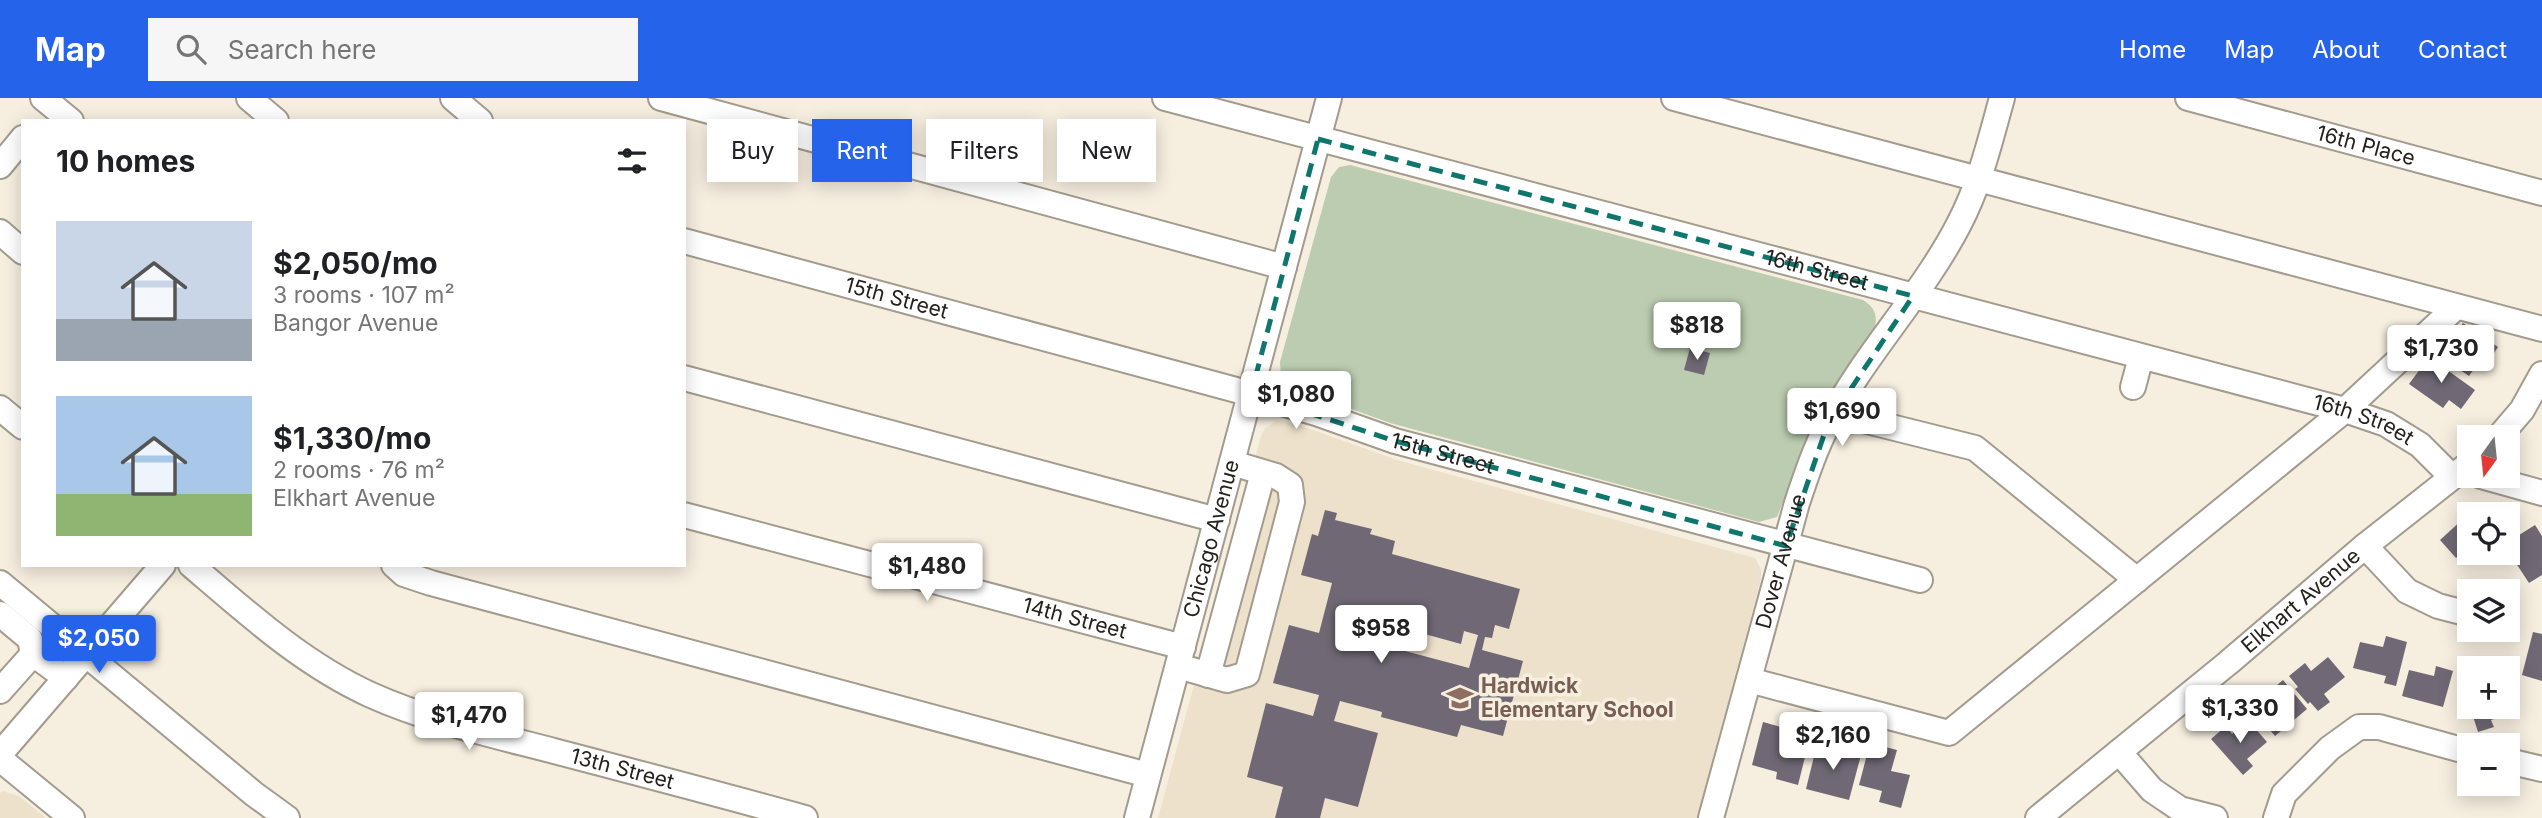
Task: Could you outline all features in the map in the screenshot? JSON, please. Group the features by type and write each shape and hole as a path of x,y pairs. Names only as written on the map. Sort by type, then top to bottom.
{"street":[{"path":"249,98 274,119"},
{"path":"453,98 478,119"},
{"path":"661,98 1284,267"},
{"name":"16th Street","path":"1165,98 2345,410 2386,424 2457,467"},
{"name":"Chicago Avenue","path":"1137,818 1329,98"},
{"path":"1674,98 2542,329"},
{"name":"Dover Avenue","path":"1717,817 1749,680 1811,462 1835,413 1958,226 1978,180 2002,98"},
{"name":"16th Place","path":"2188,98 2542,193"},
{"path":"47,105 68,119"},
{"path":"0,166 21,140"},
{"path":"0,232 21,250"},
{"name":"15th Street","path":"686,242 1251,394 1316,413 1395,441 1920,580"},
{"path":"1749,680 1949,733 2345,410 2456,307"},
{"path":"2133,387 2141,357"},
{"path":"2509,425 2522,410 2542,374"},
{"path":"686,379 1217,520"},
{"path":"0,408 21,425"},
{"path":"1835,413 1975,447 2137,580"},
{"path":"1208,675 1264,472 1232,463"},
{"name":"14th Street","path":"686,516 1180,657 1208,675 1227,680 1247,674 1292,502 1290,485 1264,472"},
{"name":"Elkhart Avenue","path":"2038,818 2365,546 2457,479"},
{"path":"2520,487 2542,493"},
{"path":"2365,546 2407,591 2438,606 2457,611"},
{"path":"72,818 0,756 161,567"},
{"name":"13th Street","path":"193,567 273,634 324,669 371,695 493,736 806,818"},
{"path":"396,567 404,574 431,583 1148,775"},
{"path":"0,583 85,656 287,818"},
{"path":"0,614 30,639 33,654 66,678"},
{"path":"0,691 33,654"},
{"path":"2276,818 2284,794 2330,748 2359,727 2379,727 2457,749"},
{"path":"2119,752 2152,790 2180,809 2215,818"},
{"path":"2520,764 2542,769"}],"highlighted area":[{"path":"1318,139 1913,296 1828,423 1786,546 1395,441 1251,394"}],"shaded area":[{"name":"Hardwick Elementary School","path":"1277,421 1313,430 1397,460 1755,558 1761,569 1761,579 1697,818 1158,818 1261,436 1265,428"},
{"path":"3,791 19,796 46,818 0,818 0,793"}],"green space":[{"path":"1350,165 1863,300 1871,306 1876,321 1874,331 1810,434 1777,517 1759,522 1390,423 1288,386 1281,376 1280,362 1331,177 1339,167"}],"building":[{"path":"2463,323 2498,347 2490,359 2484,355 2469,376 2441,357"},
{"path":"1690,348 1710,353 1704,375 1684,370"},
{"path":"2429,357 2475,390 2461,409 2449,400 2443,408 2409,384"},
{"path":"1325,510 1337,513 1335,520 1372,529 1370,534 1395,541 1392,554 1520,589 1509,629 1495,625 1492,638 1485,637 1482,650 1523,661 1503,736 1461,725 1457,737 1381,717 1382,712 1340,701 1334,721 1378,733 1358,807 1325,798 1320,818 1275,818 1283,787 1247,777 1266,703 1313,716 1319,695 1273,683 1289,625 1319,633 1332,583 1301,575 1312,534 1318,536","holes":["1410,630 1461,644 1464,631 1478,635 1469,668 1405,651"]},
{"path":"2457,524 2457,557 2456,558 2440,540"},
{"path":"2535,525 2542,536 2542,575 2529,583 2517,565 2520,565 2520,534"},
{"path":"2533,632 2542,634 2542,681 2522,675"},
{"path":"2386,636 2407,642 2396,686 2384,683 2386,676 2353,668 2360,642 2383,647"},
{"path":"2328,657 2345,677 2324,694 2330,702 2318,711 2295,689 2298,687 2289,676 2305,663 2311,671"},
{"path":"2436,666 2453,671 2443,707 2402,696 2409,670 2434,676"},
{"path":"2283,680 2307,709 2275,736 2251,707"},
{"path":"2474,719 2494,719 2491,720 2494,727 2478,732"},
{"path":"2248,720 2267,742 2247,759 2253,766 2243,775 2211,739 2226,726 2232,734"},
{"path":"1763,722 1788,729 1784,743 1807,749 1798,785 1776,779 1777,772 1752,765"},
{"path":"1870,743 1897,750 1891,771 1910,775 1901,808 1879,802 1882,791 1859,785"},
{"path":"1817,744 1861,755 1849,800 1806,789"}],"place":[{"name":"Hardwick Elementary School","path":"1460,698"}]}
